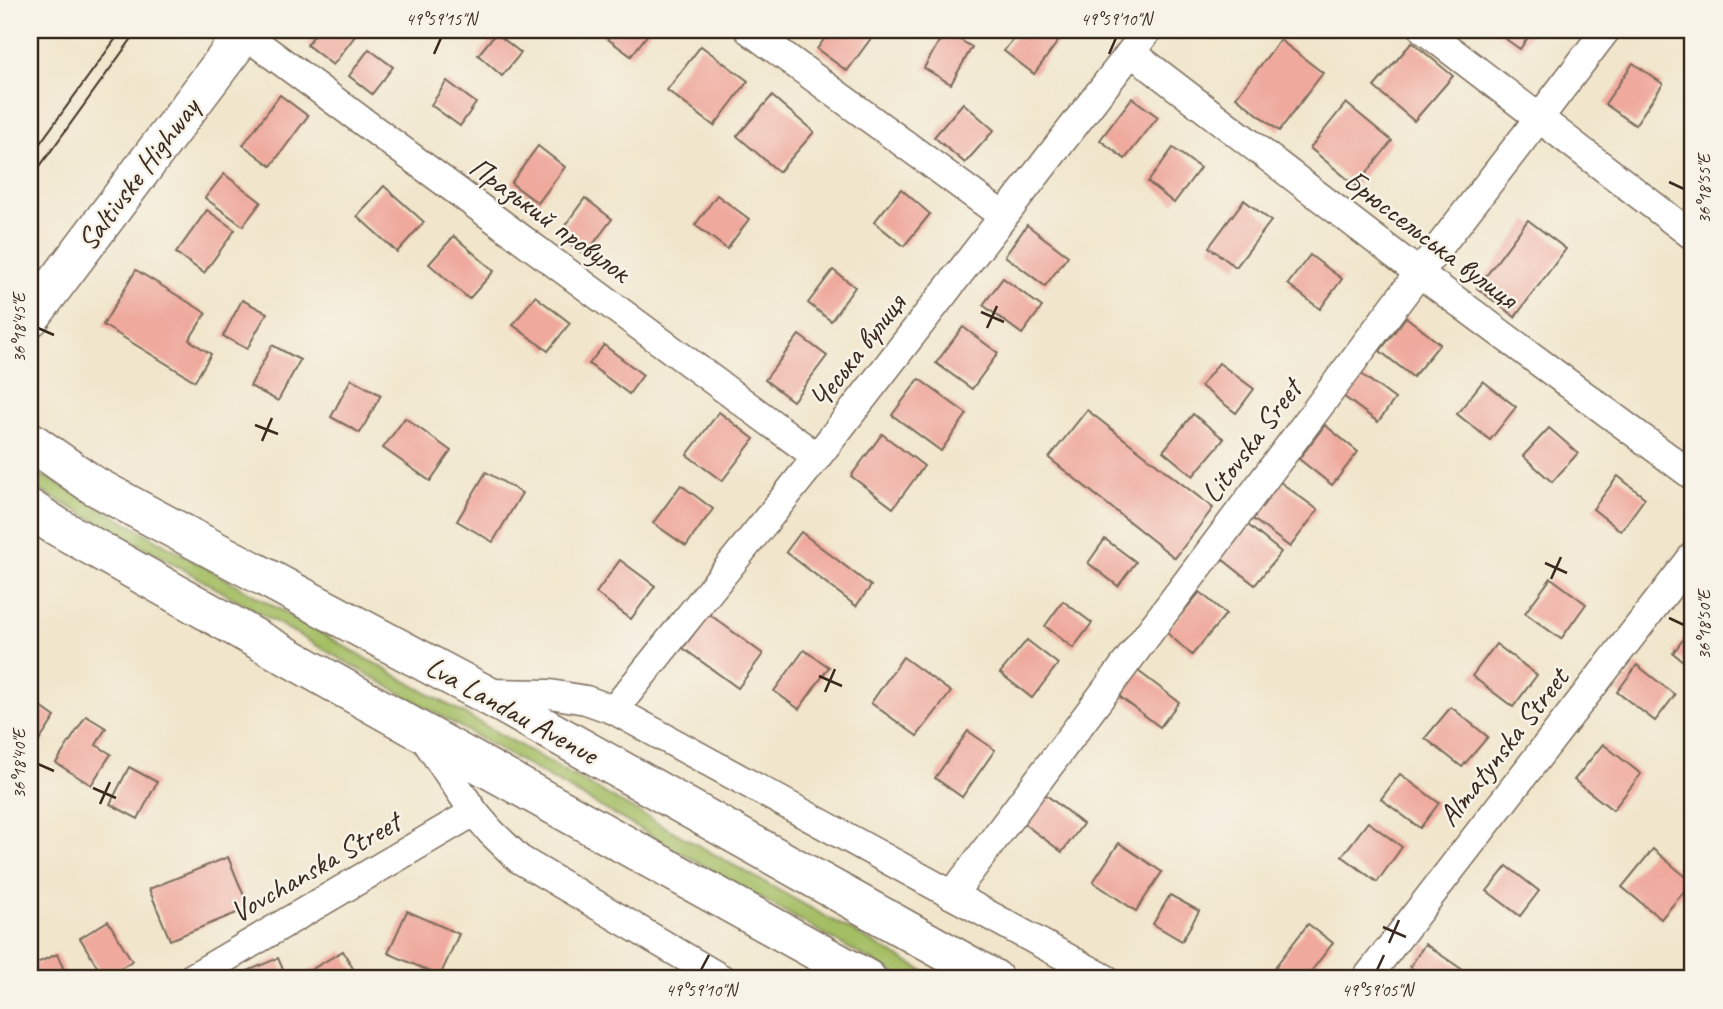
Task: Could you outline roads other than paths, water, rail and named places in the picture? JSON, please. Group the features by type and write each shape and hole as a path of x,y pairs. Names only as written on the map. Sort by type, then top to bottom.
{"main road":[{"name":"Saltivske Highway","path":"30,318 243,31"},
{"name":"Lva Landau Avenue","path":"30,441 93,485 484,693 994,979"},
{"path":"30,509 420,731 867,979"}],"street":[{"path":"750,30 1003,216"},
{"path":"1424,30 1693,236"},
{"name":"Litovska Sreet","path":"952,895 1419,272 1605,30"},
{"name":"Празький провулок","path":"243,31 817,457"},
{"name":"Чеська вулиця","path":"614,710 817,457 1140,41"},
{"name":"Брюссельська вулиця","path":"1140,41 1419,272 1693,476"},
{"name":"Almatynska Street","path":"1366,979 1693,556"},
{"path":"484,693 550,694 586,700 614,710 1106,979"},
{"path":"420,731 474,812 519,859 722,979"},
{"name":"Vovchanska Street","path":"190,979 474,812"}],"tram line":[{"path":"30,157 122,30"},
{"path":"30,180 138,30"}]}
